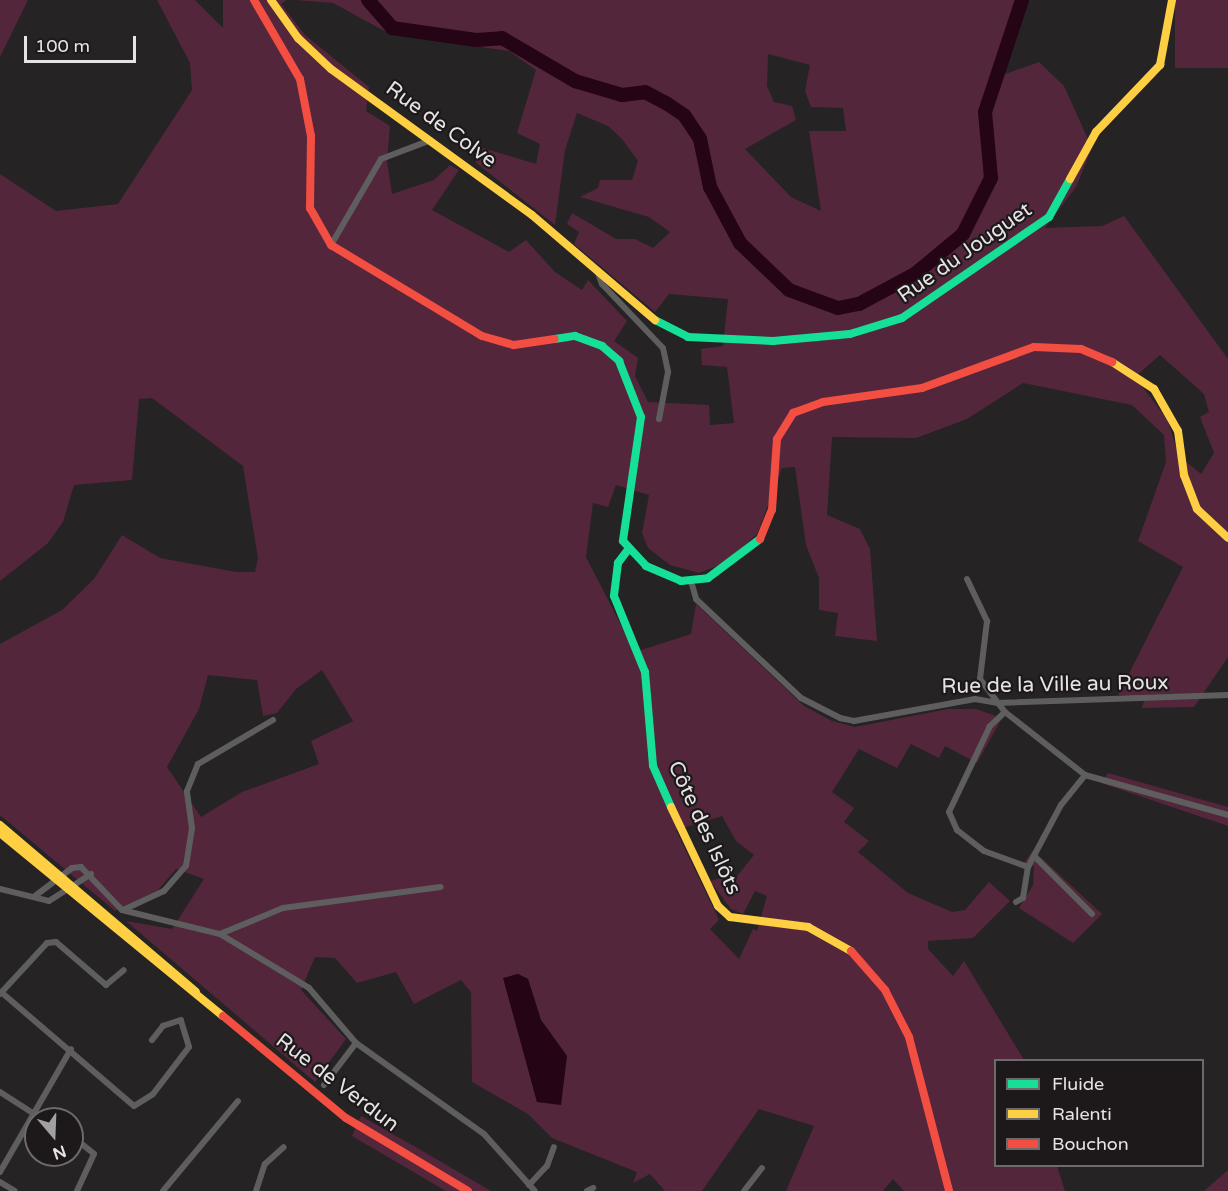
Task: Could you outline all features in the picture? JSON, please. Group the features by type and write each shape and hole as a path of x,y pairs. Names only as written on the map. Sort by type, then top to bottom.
{"main road":[{"path":"254,0 300,79 311,136 310,208 331,245 482,336 514,345 575,336 602,346 619,361 641,417 622,528 627,551 671,579 691,581 727,568 763,536 772,510 777,439 793,413 823,402 922,388 1034,347 1081,349 1120,365 1154,389 1178,431 1184,475 1197,509 1228,538"},
{"name":"Rue de Colve","path":"271,0 297,38 331,69 431,140 599,270"},
{"name":"Rue du Jouguet","path":"599,270 658,323 688,337 814,340 902,318 1049,217 1096,132 1160,65 1172,0"},
{"name":"Côte des Islôts","path":"627,551 618,563 614,596 645,672 653,766 718,906 730,917 808,927 826,935 853,952 885,990 909,1037 948,1191"},
{"path":"0,825 57,879"},
{"path":"0,833 57,879"},
{"name":"Rue de Verdun","path":"57,879 346,1118 468,1191"}],"street":[{"path":"331,245 381,159 431,140"},
{"path":"599,270 602,284 665,354 668,372 659,419"},
{"path":"967,579 987,621 980,678 1005,712 1085,775 1228,815"},
{"name":"Rue de la Ville au Roux","path":"691,581 696,599 816,709 854,721 940,702 997,703 1228,695"},
{"path":"1005,712 990,726 949,812 957,830 984,852 1028,867"},
{"path":"122,910 164,891 186,866 192,828 187,791 198,764 273,720"},
{"path":"1017,902 1027,885 1028,867 1085,775"},
{"path":"1034,856 1092,914"},
{"path":"35,896 72,868 91,874 122,910 220,934 309,988 356,1043 484,1134 535,1191"},
{"path":"0,889 49,901 91,874"},
{"path":"220,934 283,908 441,887"},
{"path":"124,970 106,986 56,942 47,943 1,993 71,1049 134,1106 153,1094 189,1047 181,1020 163,1026 152,1040"},
{"path":"324,1085 356,1043"},
{"path":"36,1107 71,1049"},
{"path":"0,1092 24,1108"},
{"path":"163,1191 238,1101"},
{"path":"0,1172 24,1128"},
{"path":"77,1191 94,1154 84,1146"},
{"path":"256,1190 265,1164 284,1147"},
{"path":"530,1185 547,1166 554,1147"},
{"path":"744,1191 762,1168"},
{"path":"0,1182 15,1191"}],"shaded area":[{"path":"0,0 28,0 0,57"},
{"path":"157,0 195,0 223,28 223,0 287,0 281,4 305,35 369,87 366,111 390,126 387,161 392,194 434,180 450,165 459,170 432,210 509,252 526,240 555,272 582,290 588,280 627,321 614,341 638,358 635,376 648,402 709,405 710,425 734,423 727,367 702,365 701,349 723,346 728,299 669,294 655,312 574,244 579,232 567,224 572,213 616,239 635,239 653,248 670,232 649,217 580,197 598,188 600,180 632,180 638,161 622,139 608,126 577,113 565,150 555,225 475,162 483,148 536,164 540,144 517,133 536,70 509,51 390,34 333,3 295,0 1028,0 997,77 1039,62 1064,86 1092,148 1076,187 1045,228 1102,226 1124,216 1228,359 1228,657 1194,707 1142,708 1145,697 1118,695 1183,567 1138,541 1166,462 1164,435 1132,405 1023,383 967,419 916,438 832,437 827,515 860,529 870,549 877,641 835,636 838,613 819,610 819,578 806,545 795,467 782,468 757,534 725,563 699,573 670,565 648,548 642,533 649,495 616,485 608,507 593,503 586,557 635,652 691,634 696,604 804,706 832,721 855,727 948,709 976,709 1002,718 977,763 945,746 939,758 911,744 897,768 859,749 832,792 854,808 844,822 869,841 858,852 908,893 952,912 965,910 989,882 1010,901 973,938 928,941 928,949 953,976 964,961 1023,1059 994,1059 994,1167 1057,1167 1065,1191 904,1191 893,1179 883,1191 786,1191 814,1126 759,1109 702,1191 665,1191 650,1174 633,1183 637,1172 552,1138 528,1114 472,1082 471,992 461,980 414,1004 396,972 357,983 335,958 315,957 301,990 346,1039 315,1082 126,921 172,929 204,879 176,869 158,890 115,911 0,815 0,644 62,610 94,579 122,535 160,558 236,572 255,572 258,558 243,466 152,398 139,399 132,480 74,485 63,522 48,543 0,581 0,174 56,211 118,204 192,90 190,63","holes":["768,54 810,65 805,91 811,107 843,108 846,131 809,131 821,211 791,197 745,149 796,120 792,106 774,102 767,86","1160,355 1204,394 1209,412 1200,417 1214,453 1201,474 1179,456 1167,419 1135,377","322,670 353,721 311,741 319,764 242,792 201,817 167,767 199,709 208,675 257,680 263,716 277,713 296,689","722,816 736,841 754,855 729,886 721,878 710,881 731,909 743,914 755,891 767,896 757,931 753,929 739,959 710,929 719,920 676,830","518,974 528,979 541,1020 567,1056 537,1102 504,978"]},
{"path":"1175,0 1228,0 1228,68 1175,68"},
{"path":"1108,773 1228,807 1228,826 1101,783"},
{"path":"1033,850 1102,914 1073,943 1019,908 1033,885 1034,866 1024,863"},
{"path":"518,974 528,979 541,1020 567,1056 561,1105 537,1102 503,978"},
{"path":"361,1116 491,1191 446,1191 352,1136"},
{"path":"1228,1170 1228,1191 1204,1191"}],"waterway":[{"path":"368,0 392,28 476,40 502,38 575,81 622,95 645,92 666,103 684,115 700,139 710,187 740,243 789,290 838,308 859,304 915,274 963,234 991,178 985,112 1022,0"}],"traffic: fast":[{"path":"655,320 688,337 773,341 850,334 902,318 1049,217 1070,179"},
{"path":"555,339 575,336 602,346 619,361 641,417 623,541 646,566 681,581 708,578 760,539"},
{"path":"627,551 618,563 614,596 645,672 653,766 671,807"}],"traffic: slow":[{"path":"271,0 298,38 331,69 532,215 655,320"},
{"path":"1070,179 1096,132 1160,65 1172,0"},
{"path":"1112,362 1154,389 1178,431 1184,475 1197,509 1228,538"},
{"path":"671,807 718,906 730,917 808,927 851,951"},
{"path":"0,825 196,992"},
{"path":"0,833 223,1016"}],"traffic: jam":[{"path":"254,0 300,79 311,136 310,208 331,245 482,336 514,345 555,339"},
{"path":"760,539 772,510 777,439 793,413 823,402 922,388 1034,347 1081,349 1112,362"},
{"path":"851,951 885,990 909,1037 949,1191"},
{"path":"223,1016 346,1118 468,1191"}]}
